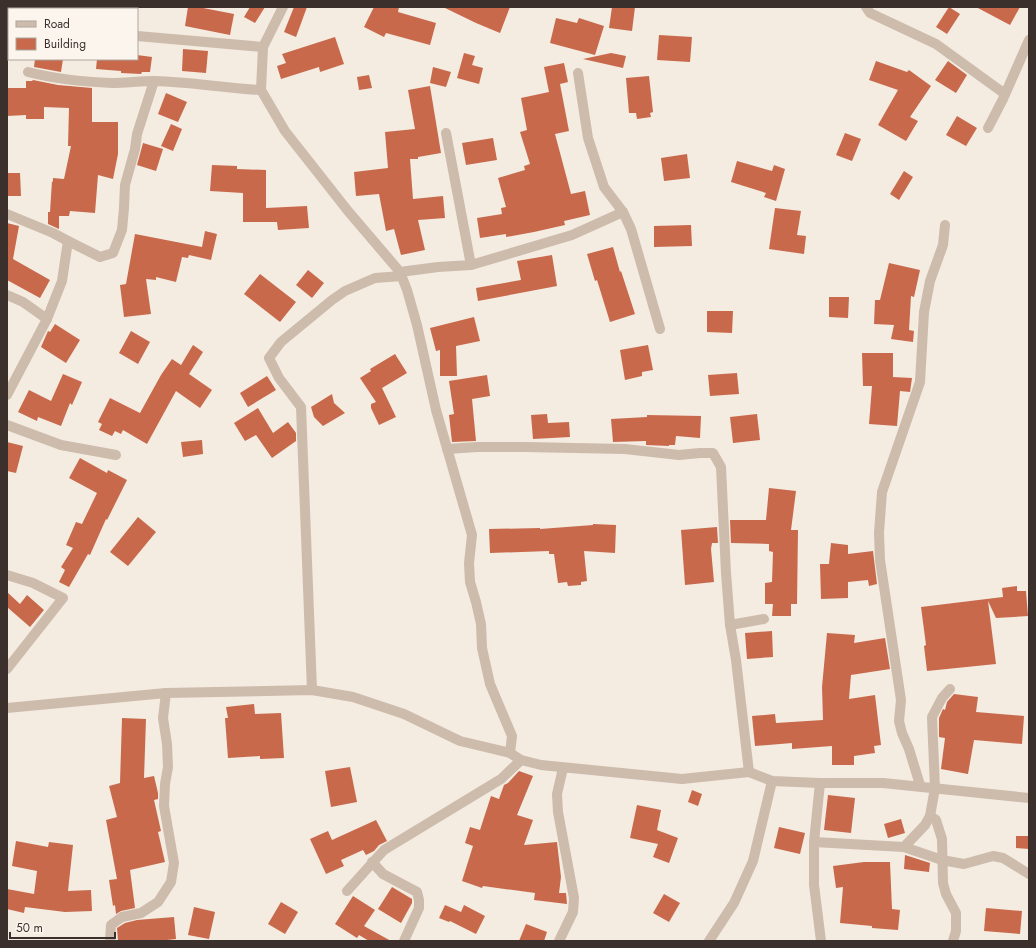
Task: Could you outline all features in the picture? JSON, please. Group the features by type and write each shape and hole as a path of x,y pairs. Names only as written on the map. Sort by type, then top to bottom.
{"street":[{"path":"283,7 263,47 261,90 284,131 401,274 417,325 436,410 472,535 469,563 470,582 481,624 482,648 490,684 512,736 510,753"},
{"path":"866,7 870,13 936,44 1004,94"},
{"path":"138,36 263,47"},
{"path":"988,128 1029,40"},
{"path":"28,72 47,77 112,83 154,81 261,90"},
{"path":"578,73 588,138 604,187 623,212 631,229 660,329"},
{"path":"7,214 53,233 100,257 113,253 122,230 125,185 141,118 154,81"},
{"path":"446,133 471,265"},
{"path":"312,690 301,407 279,378 269,358 281,342 332,300 345,291 375,278 438,267 471,265 572,235 623,212"},
{"path":"920,785 909,749 902,733 900,721 901,700 880,560 879,533 882,492 920,382 924,312 930,280 943,245 945,225"},
{"path":"7,395 47,319 62,281 68,242"},
{"path":"7,295 23,302 47,319"},
{"path":"7,425 61,445 116,455"},
{"path":"447,449 477,447 625,449 680,456 713,453 721,468 730,625 736,660 749,772"},
{"path":"7,575 33,583 63,598 7,669"},
{"path":"730,625 764,618"},
{"path":"904,847 925,825 930,816 934,788 932,717 942,698 950,689"},
{"path":"7,708 166,693 312,690 353,697 404,714 460,741 510,753 521,760 541,765 682,779 749,772 772,781 820,783 883,782 1029,798"},
{"path":"110,941 111,925 122,917 141,913 158,902 171,882 174,863 164,806 168,766 167,744 163,718 166,693"},
{"path":"347,890 384,850 501,779 521,760"},
{"path":"559,941 573,912 574,898 558,812 557,794 563,768"},
{"path":"709,941 734,903 753,861 772,781"},
{"path":"820,783 814,842 814,885 821,941"},
{"path":"930,816 936,820 942,839 942,860 946,894 956,913 956,931 953,941"},
{"path":"814,842 904,847 942,860 964,864 993,856 1003,858 1029,874"},
{"path":"372,862 383,874 417,892 420,900 419,908 404,941"}],"building":[{"path":"188,7 198,7 234,14 230,35 185,26"},
{"path":"250,7 265,7 255,23 244,17"},
{"path":"294,7 307,7 296,37 284,32"},
{"path":"374,7 399,7 398,12 436,23 430,45 386,33 384,37 364,27"},
{"path":"443,7 510,7 500,33"},
{"path":"612,7 635,7 632,31 609,28"},
{"path":"949,7 960,14 947,34 936,27"},
{"path":"976,7 1020,7 1010,25"},
{"path":"556,18 577,23 579,18 604,26 595,55 550,43"},
{"path":"659,35 692,37 690,62 657,60"},
{"path":"335,37 344,64 320,72 319,67 281,79 277,66 286,63 282,54"},
{"path":"183,49 208,51 206,73 182,71"},
{"path":"464,53 475,56 472,65 483,68 479,84 457,78"},
{"path":"611,53 626,56 623,68 583,59"},
{"path":"138,55 152,57 150,72 142,72 141,74 121,73 121,71 96,69 97,60 138,60"},
{"path":"35,60 63,60 61,72 34,67"},
{"path":"876,61 907,72 909,70 931,86 910,117 918,121 906,141 878,125 898,90 869,80"},
{"path":"948,61 967,75 956,93 935,80"},
{"path":"564,63 568,82 560,84 569,131 555,134 571,194 585,191 590,215 564,221 565,225 534,232 506,237 506,234 480,238 477,218 502,214 501,208 506,207 498,178 525,170 524,166 530,164 520,132 527,130 521,98 549,92 544,67"},
{"path":"433,67 451,72 446,87 430,83"},
{"path":"369,75 372,88 359,90 357,77"},
{"path":"649,76 653,112 650,113 651,117 637,119 636,113 629,113 626,78"},
{"path":"33,80 58,85 92,88 92,122 118,122 118,154 113,179 98,175 95,213 70,211 69,216 59,216 59,229 48,224 48,212 50,212 53,178 64,179 71,146 68,146 69,108 44,107 44,119 26,119 26,115 7,116 7,88 26,88 26,81"},
{"path":"430,86 441,153 418,157 418,159 410,159 413,199 443,196 445,218 418,220 425,250 401,255 394,229 386,231 379,194 356,196 354,172 388,168 385,132 415,129 408,90"},
{"path":"166,93 187,102 178,122 158,114"},
{"path":"957,116 977,128 966,146 946,135"},
{"path":"171,124 182,129 173,151 161,146"},
{"path":"845,133 861,139 852,161 836,155"},
{"path":"493,138 497,160 466,165 462,143"},
{"path":"143,143 163,149 156,171 137,165"},
{"path":"687,154 690,178 664,181 661,158"},
{"path":"737,161 772,171 774,165 785,169 776,201 764,197 766,193 731,182"},
{"path":"212,165 237,166 237,169 266,170 266,208 307,206 309,228 278,230 277,222 243,222 243,193 210,191"},
{"path":"904,171 913,177 899,200 890,194"},
{"path":"7,173 20,173 21,196 7,196"},
{"path":"775,208 801,211 797,235 806,236 804,254 769,249"},
{"path":"7,223 19,226 13,259 50,280 40,298 7,280"},
{"path":"691,225 692,246 654,247 654,226"},
{"path":"205,231 217,234 211,260 189,255 188,258 182,257 176,282 156,277 156,280 146,279 151,314 124,317 120,285 126,284 135,234 202,247"},
{"path":"613,247 635,314 610,322 587,254"},
{"path":"552,255 557,286 478,301 476,288 521,280 517,261"},
{"path":"889,263 920,270 914,297 911,296 909,330 914,331 913,342 891,339 894,325 874,324 875,300 880,300"},
{"path":"308,270 324,283 312,298 296,285"},
{"path":"260,274 296,302 280,322 244,294"},
{"path":"829,297 849,297 848,318 829,317"},
{"path":"707,311 733,311 732,333 707,332"},
{"path":"474,317 480,341 456,346 457,376 440,376 440,350 436,351 430,328"},
{"path":"55,324 80,340 66,363 41,347 48,331 50,332"},
{"path":"131,331 150,342 138,364 119,353"},
{"path":"193,345 203,352 189,374 212,390 200,408 176,391 147,444 123,430 121,434 115,431 112,436 99,430 102,424 98,422 110,398 140,413 161,375 172,359 181,365"},
{"path":"648,345 653,370 642,372 642,376 625,380 620,350"},
{"path":"862,353 893,353 893,377 912,378 910,392 900,391 897,426 869,424 872,386 863,386"},
{"path":"395,354 407,373 382,388 396,417 379,425 371,408 371,404 376,402 360,378 371,371 370,369"},
{"path":"737,373 739,394 710,396 708,375"},
{"path":"63,374 82,382 72,405 70,403 61,426 38,417 37,421 18,412 29,390 51,401"},
{"path":"487,375 490,396 472,399 476,441 452,442 449,415 454,414 449,381"},
{"path":"267,376 276,390 248,407 240,393"},
{"path":"332,394 334,403 345,413 323,426 314,417 311,407"},
{"path":"258,408 273,433 288,422 296,433 296,441 272,458 256,435 245,441 234,423"},
{"path":"547,414 548,423 569,422 570,437 533,439 531,415"},
{"path":"757,414 760,440 733,443 730,417"},
{"path":"647,415 701,416 700,438 676,436 675,445 669,446 646,445 646,441 613,442 611,419 647,417"},
{"path":"202,440 203,454 183,457 181,442"},
{"path":"7,442 23,446 16,473 7,471"},
{"path":"80,458 107,473 108,470 127,480 107,520 106,519 90,555 88,554 69,587 59,582 65,570 61,567 73,548 66,545 76,522 82,524 97,493 69,478"},
{"path":"769,488 796,491 791,530 798,530 797,604 791,604 791,616 772,616 773,604 765,604 765,583 772,582 773,552 769,551 769,544 731,543 730,520 766,520"},
{"path":"138,517 156,532 128,566 110,552"},
{"path":"593,524 616,525 615,553 584,551 587,581 581,582 581,585 568,586 567,582 558,583 554,554 549,554 549,551 490,553 489,529 540,529"},
{"path":"717,527 718,543 712,543 711,549 714,582 685,585 681,530"},
{"path":"831,543 848,545 848,554 873,551 877,584 869,586 868,580 848,582 848,598 821,599 820,564 829,564"},
{"path":"1017,586 1017,591 1026,591 1028,616 996,618 988,601 996,664 927,671 924,646 926,645 921,607 1003,597 1002,588"},
{"path":"7,592 20,604 27,595 44,610 30,627 7,607"},
{"path":"772,631 773,657 747,659 745,633"},
{"path":"827,633 855,635 854,643 885,638 890,669 851,675 849,699 875,695 881,745 874,746 875,753 854,756 854,765 832,765 832,746 792,749 792,743 755,746 752,716 775,714 776,723 823,720 822,687"},
{"path":"954,694 978,697 976,712 1024,716 1022,744 974,740 968,774 941,769 945,738 939,737 939,718 943,709 945,710 947,702"},
{"path":"254,704 255,714 281,713 284,758 260,759 260,756 228,758 225,718 228,718 226,707"},
{"path":"122,718 146,719 144,778 154,776 158,799 154,800 161,831 158,832 165,862 130,870 135,908 121,911 116,914 115,905 113,906 109,880 117,879 106,820 117,817 109,786 120,783"},
{"path":"350,767 357,802 331,807 325,771"},
{"path":"519,771 533,776 517,815 533,820 524,845 557,842 561,877 559,893 566,893 567,904 534,900 535,893 483,886 482,888 462,881 473,846 465,843 470,827 480,830 491,796 499,799 504,785 508,783"},
{"path":"692,790 702,794 698,806 688,802"},
{"path":"828,795 855,798 851,833 824,830"},
{"path":"637,805 661,810 657,830 678,838 669,863 653,857 658,844 630,838"},
{"path":"901,819 905,833 888,838 884,824"},
{"path":"376,820 387,841 366,855 363,850 341,860 344,866 326,874 310,839 328,831 332,840"},
{"path":"779,827 805,833 800,854 774,848"},
{"path":"1016,836 1029,836 1029,849 1016,848"},
{"path":"16,841 48,847 49,842 73,845 68,891 91,890 92,911 65,912 25,907 24,913 7,909 7,889 34,894 37,871 12,866"},
{"path":"905,855 930,863 929,872 904,869"},
{"path":"864,862 890,862 892,909 900,910 898,930 840,923 843,887 836,888 833,866"},
{"path":"392,887 412,899 412,903 401,923 378,909"},
{"path":"664,894 680,903 669,922 653,913"},
{"path":"353,896 375,910 364,926 391,941 369,941 359,935 357,938 335,924"},
{"path":"281,902 298,912 285,934 268,924"},
{"path":"445,905 461,912 464,905 485,916 476,934 450,921 449,922 439,918"},
{"path":"194,907 215,912 209,939 188,935"},
{"path":"986,908 1022,911 1020,934 984,931"},
{"path":"174,917 176,939 158,941 118,941 117,928 125,923 137,920"},
{"path":"526,924 547,932 544,941 519,941"}]}
